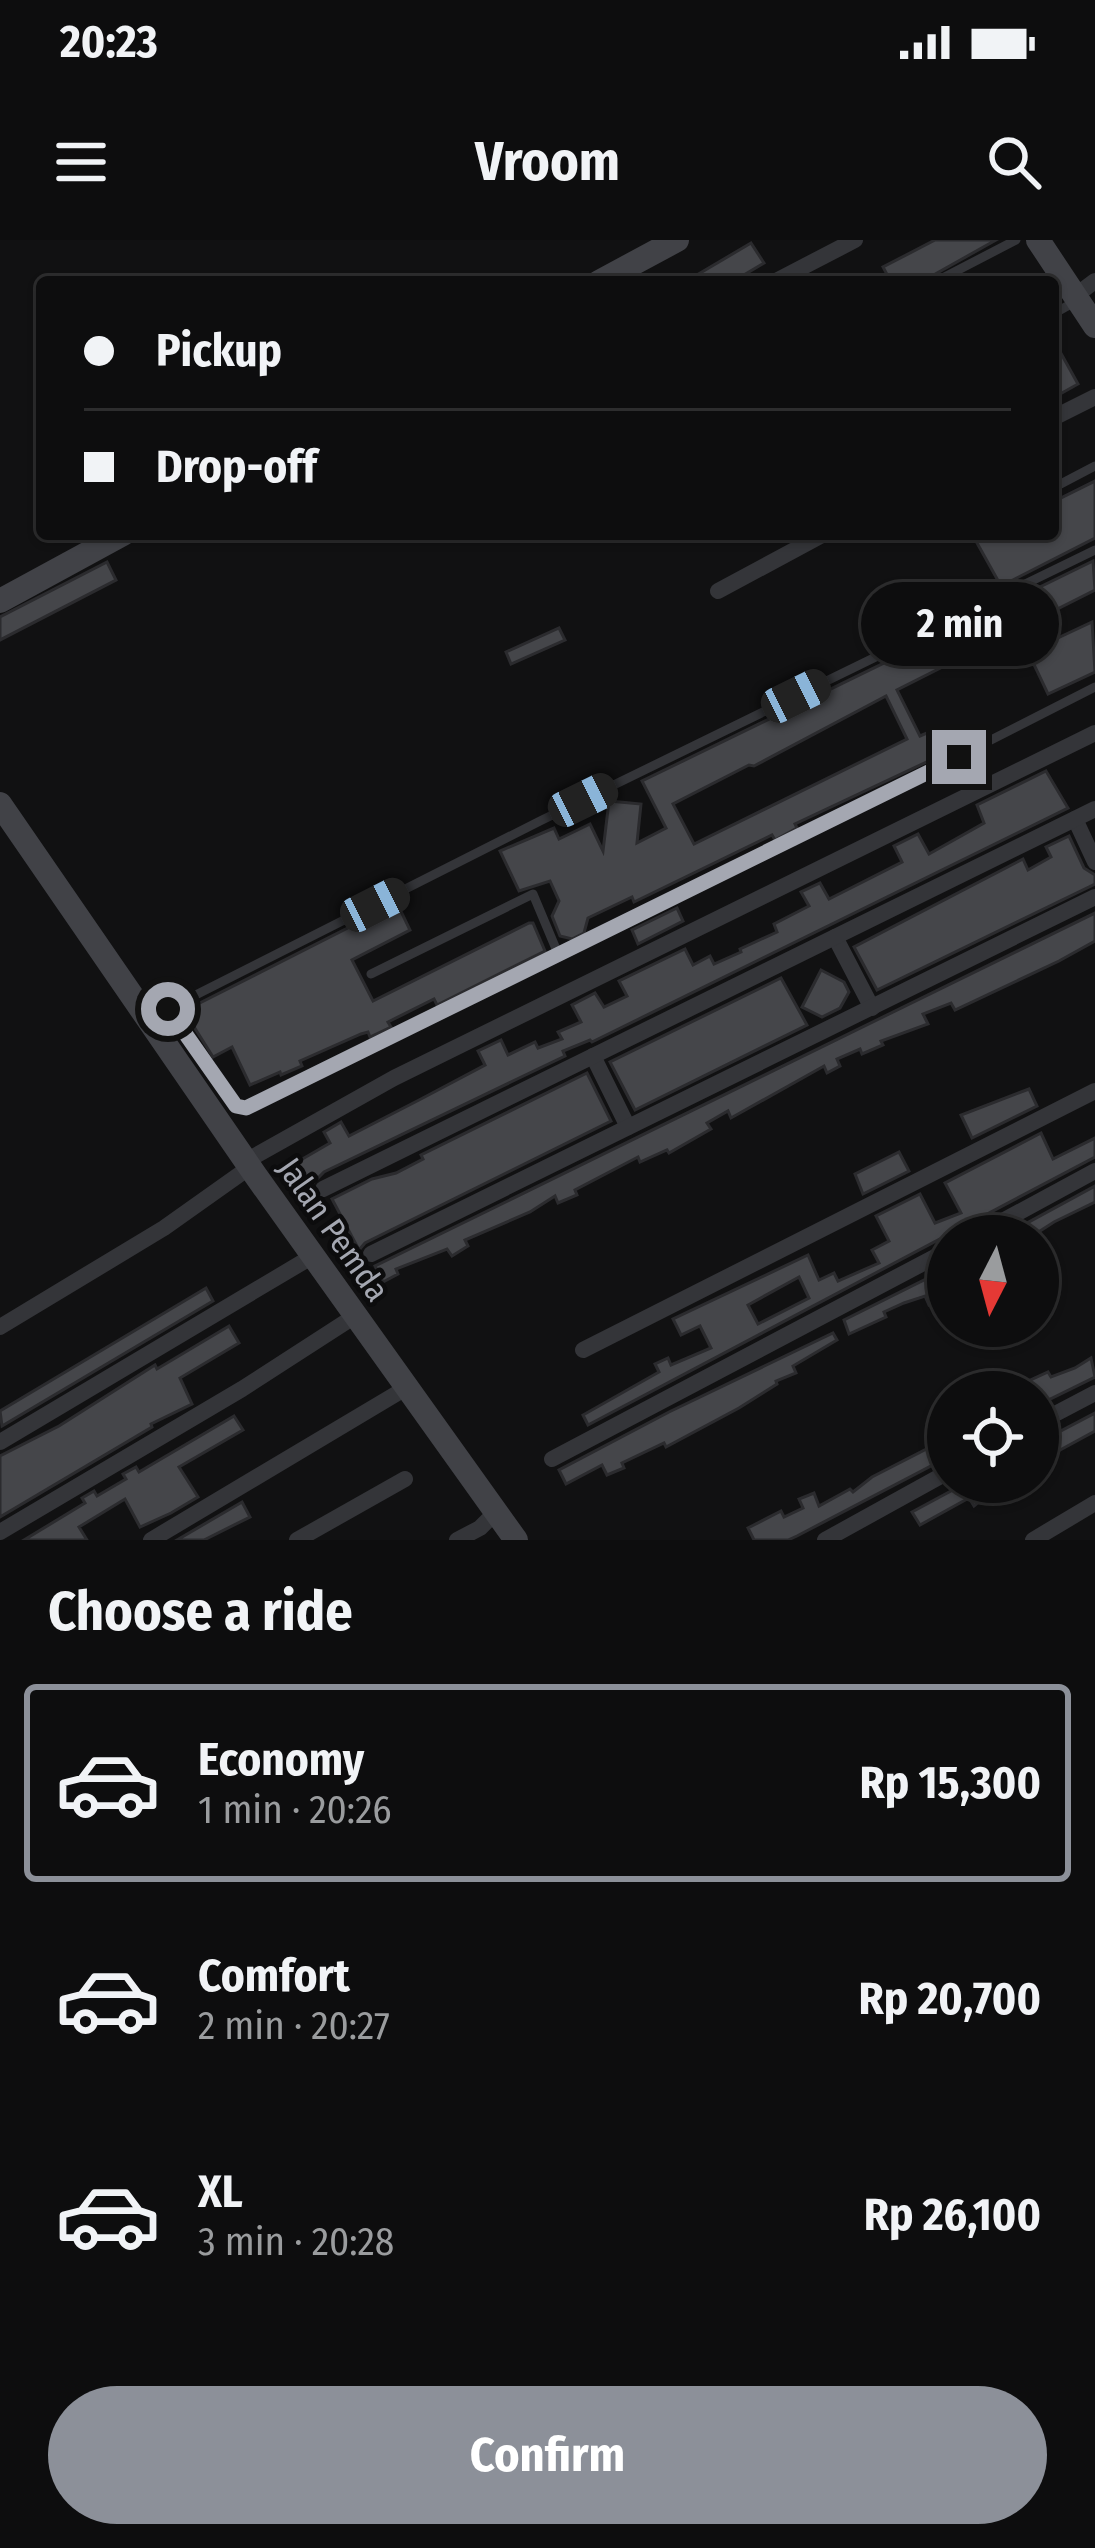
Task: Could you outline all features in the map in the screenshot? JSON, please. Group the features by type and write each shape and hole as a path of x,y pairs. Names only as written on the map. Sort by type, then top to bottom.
{"street":[{"path":"610,276 677,240"},
{"path":"786,276 855,240"},
{"path":"1038,240 1082,293 1095,326"},
{"path":"1059,415 1095,397"},
{"path":"0,602 112,540"},
{"path":"718,591 813,540"},
{"path":"0,1327 164,1228 248,1164 394,1078 1095,733"},
{"name":"Jalan Pemda","path":"0,804 516,1540"},
{"path":"323,1189 1095,809"},
{"path":"1075,819 1095,862"},
{"path":"371,1254 1095,898"},
{"path":"835,937 872,1008"},
{"path":"593,1056 628,1127"},
{"path":"584,1350 1095,1091"},
{"path":"1013,1215 1095,1171"},
{"path":"0,1442 313,1256"},
{"path":"552,1459 927,1261"},
{"path":"0,1532 355,1316"},
{"path":"151,1540 406,1388"},
{"path":"1059,1413 1095,1393"},
{"path":"297,1540 405,1479"},
{"path":"825,1540 927,1484"},
{"path":"1033,1540 1095,1503"},
{"path":"457,1540 480,1528 496,1510"}],"lane":[{"path":"947,276 1016,240"},
{"path":"1059,485 1095,466"},
{"path":"1095,550 168,1009 236,1106 246,1108 1095,687"},
{"path":"371,974 533,894 559,956"}],"building":[{"path":"935,240 996,240 932,276 888,276 883,267"},
{"path":"751,243 764,263 742,276 695,276"},
{"path":"1059,350 1078,384 1059,395"},
{"path":"1095,481 1095,538 1001,586 975,540 1059,540 1059,499"},
{"path":"1093,561 1095,590 897,690 920,736 941,727 952,750 795,824 797,828 775,840 772,835 634,902 632,897 588,918 584,933 572,939 560,936 552,916 559,901 550,881 519,891 500,851 554,828 559,839 590,824 603,851 609,801 641,804 637,843 666,828 642,781","holes":["886,696 907,739 694,844 673,804"]},
{"path":"107,562 116,580 0,640 0,617"},
{"path":"1092,622 1095,672 1048,694 1028,652"},
{"path":"559,628 565,640 511,664 506,652"},
{"path":"1046,771 1068,808 592,1042 563,1051 565,1056 324,1172 306,1190 292,1165 330,1143 324,1132 341,1122 349,1136 485,1065 478,1051 501,1040 508,1055 535,1042 538,1048 562,1039 558,1032 581,1022 572,1005 595,993 604,1007 627,996 619,981 685,949 693,965 710,956 714,964 741,952 777,932 774,924 809,906 801,892 820,883 829,899 902,862 894,846 918,834 929,854 984,823 977,805"},
{"path":"1069,836 1084,868 1095,875 1095,884 877,990 854,947 1023,859 1028,870 1051,857 1046,847"},
{"path":"397,903 410,930 352,960 373,1001 529,923 545,951 437,1005 434,999 388,1022 391,1027 370,1037 368,1032 361,1034 300,1061 302,1066 250,1085 232,1047 213,1057 184,1011"},
{"path":"677,908 683,921 638,944 632,930"},
{"path":"1095,913 1095,941 1059,961 955,1010 951,1003 923,1014 928,1024 881,1041 883,1045 862,1054 860,1049 837,1059 840,1066 827,1073 824,1066 731,1118 728,1111 707,1123 711,1129 669,1153 640,1162 638,1157 575,1190 577,1195 558,1203 555,1196 465,1240 468,1246 452,1256 447,1249 396,1269 398,1274 383,1282 375,1266"},
{"path":"821,970 844,982 849,992 840,1008 822,1017 802,1007"},
{"path":"781,978 807,1025 635,1110 610,1062"},
{"path":"587,1073 611,1121 359,1250 332,1199 396,1173 423,1159 421,1155"},
{"path":"1029,1089 1037,1106 972,1138 961,1115"},
{"path":"1041,1133 1053,1159 1095,1138 1095,1157 985,1215 956,1215 961,1213 945,1183"},
{"path":"899,1152 909,1171 863,1194 855,1174"},
{"path":"1095,1186 1095,1202 1059,1220 1059,1215 1042,1215"},
{"path":"920,1194 931,1215 927,1215 927,1246 588,1425 583,1415 659,1372 655,1364 668,1358 671,1365 711,1348 700,1326 681,1335 673,1319 808,1255 819,1280 834,1273 838,1281 879,1263 872,1250 889,1241 876,1216","holes":["799,1277 809,1298 758,1324 748,1305"]},
{"path":"927,1278 927,1300 925,1296 904,1303 849,1334 844,1320"},
{"path":"206,1288 213,1301 2,1426 0,1411"},
{"path":"229,1326 239,1343 180,1378 192,1404 0,1517 0,1456"},
{"path":"833,1333 837,1340 793,1366 796,1373 776,1381 739,1408 666,1447 664,1443 622,1463 624,1468 607,1475 602,1465 566,1484 559,1470"},
{"path":"1091,1358 1095,1377 1059,1395 1059,1374"},
{"path":"1095,1413 1095,1431 1059,1451 1059,1432"},
{"path":"234,1416 243,1430 179,1467 198,1497 171,1513 140,1527 125,1499 79,1527 87,1540 24,1540 85,1503 82,1498 94,1491 97,1496 126,1479 123,1474 136,1467 139,1472"},
{"path":"927,1449 927,1468 788,1540 754,1540 748,1528 781,1511 784,1517 803,1508 799,1499 814,1493 819,1506 850,1489 853,1492"},
{"path":"242,1502 250,1517 204,1540 177,1540"},
{"path":"929,1503 960,1503 920,1525 912,1512"}],"route":[{"path":"168,1009 236,1106 256,1105 959,757"}]}
